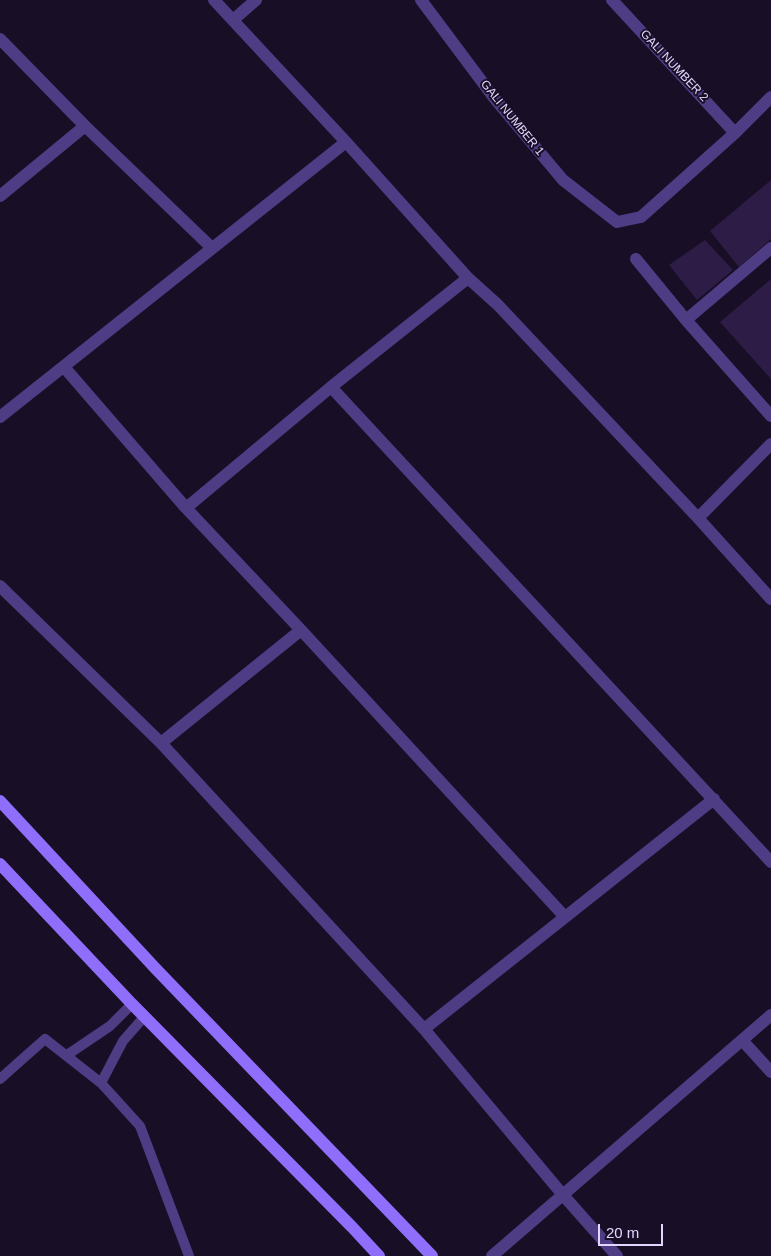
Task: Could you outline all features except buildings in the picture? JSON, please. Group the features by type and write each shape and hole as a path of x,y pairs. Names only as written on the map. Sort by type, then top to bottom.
{"street":[{"path":"214,0 346,142 468,278 498,305 698,518 771,599"},
{"path":"233,20 256,0"},
{"name":"GALI NUMBER 1","path":"421,0 495,99 563,180 617,222 641,217 735,132"},
{"name":"GALI NUMBER 2","path":"612,0 735,132"},
{"path":"0,39 85,126 212,248"},
{"path":"735,132 771,97"},
{"path":"0,196 85,126"},
{"path":"0,417 346,142"},
{"path":"686,320 771,248"},
{"path":"636,259 686,320 771,416"},
{"path":"186,508 331,387 468,278"},
{"path":"64,367 186,508 565,917"},
{"path":"331,387 771,862"},
{"path":"698,518 771,444"},
{"path":"0,586 161,743 424,1029 563,1195 617,1256"},
{"path":"161,743 301,630"},
{"path":"424,1029 714,800"},
{"path":"0,801 149,962 432,1256"},
{"path":"0,864 144,1017 379,1256"},
{"path":"492,1256 771,1015"},
{"path":"742,1040 771,1072"}],"lane":[{"path":"67,1055 110,1026 132,1004"},
{"path":"102,1083 123,1041 144,1017"},
{"path":"0,1078 46,1038 102,1083 140,1126 189,1256"}]}
